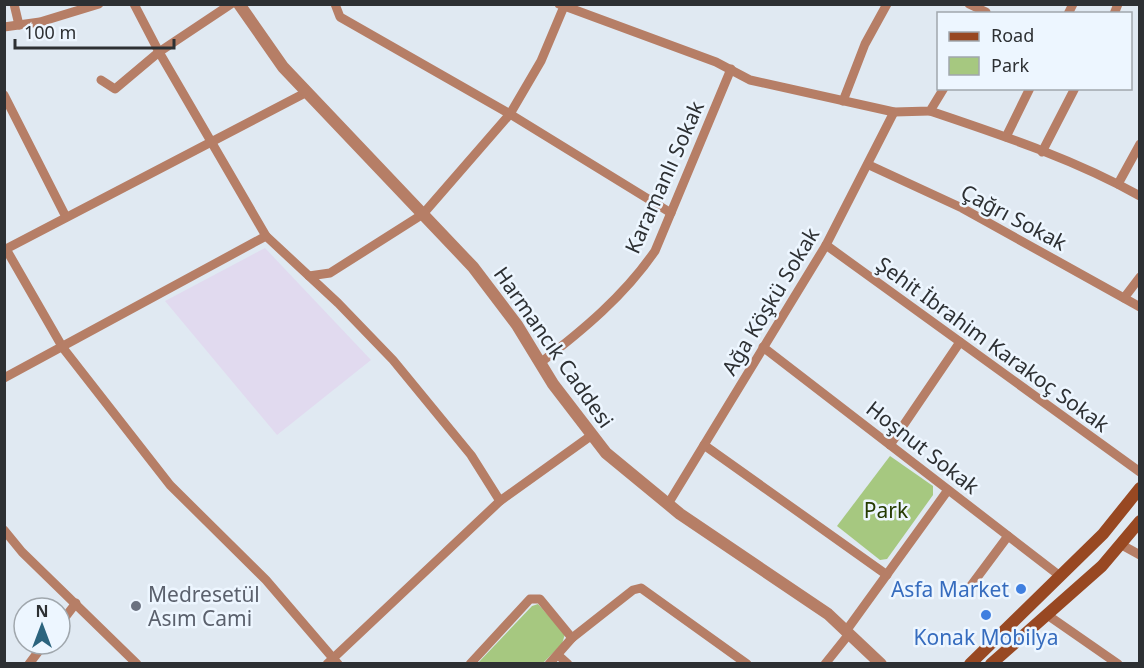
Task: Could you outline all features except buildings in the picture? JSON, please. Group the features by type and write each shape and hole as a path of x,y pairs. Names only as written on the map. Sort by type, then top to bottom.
{"main road":[{"path":"970,663 1103,534 1140,488"},
{"path":"991,663 1000,658 1046,614 1102,566 1140,521"}],"street":[{"path":"14,4 19,25"},
{"path":"4,27 40,22 99,4"},
{"path":"134,4 210,142 266,236 393,360 471,455 500,501"},
{"path":"101,80 115,89 159,52 231,4"},
{"name":"Harmancık Caddesi","path":"239,4 284,67 473,267 517,325 540,363 606,453 668,504 828,614 881,663"},
{"path":"335,4 340,16 510,114 671,213"},
{"path":"843,101 866,44 887,4"},
{"path":"969,4 987,10"},
{"path":"309,276 330,273 423,214 510,114 541,61 563,5 716,62 750,80 894,112 930,111 1006,137 1118,184 1140,196"},
{"name":"Karamanlı Sokak","path":"540,363 593,322 640,273 655,251 731,69"},
{"path":"930,111 943,90"},
{"path":"1006,137 1029,90"},
{"path":"1042,152 1074,90"},
{"path":"307,92 5,250 63,348 170,485 266,580 332,662 500,501 592,435"},
{"path":"4,95 66,217"},
{"name":"Ağa Köşkü Sokak","path":"668,504 826,245 869,165 894,112"},
{"path":"1118,184 1140,144"},
{"name":"Çağrı Sokak","path":"869,165 962,208 1140,306"},
{"path":"4,378 266,236"},
{"name":"Şehit İbrahim Karakoç Sokak","path":"826,245 1140,472"},
{"path":"1125,298 1140,277"},
{"path":"890,445 960,342"},
{"name":"Hoşnut Sokak","path":"764,347 1060,576"},
{"path":"704,445 887,575"},
{"path":"825,663 948,490"},
{"path":"4,530 22,552 137,663"},
{"path":"967,591 1008,536"},
{"path":"1120,544 1140,555"},
{"path":"549,663 572,638 633,590 641,588 747,663"},
{"path":"470,663 530,598 540,599 572,638"},
{"path":"72,608 76,603"},
{"path":"1046,614 1118,663"},
{"path":"558,654 568,663"}],"shaded area":[{"path":"265,248 371,360 277,435 165,301"}],"green space":[{"name":"Park","path":"890,456 933,486 933,495 887,559 880,560 837,526"},
{"path":"538,604 565,634 562,644 543,663 477,664 532,606"}],"place":[{"name":"Asfa Market","path":"1021,589"},
{"name":"Medresetül Asım Cami","path":"136,606"},
{"name":"Konak Mobilya","path":"986,615"}]}
